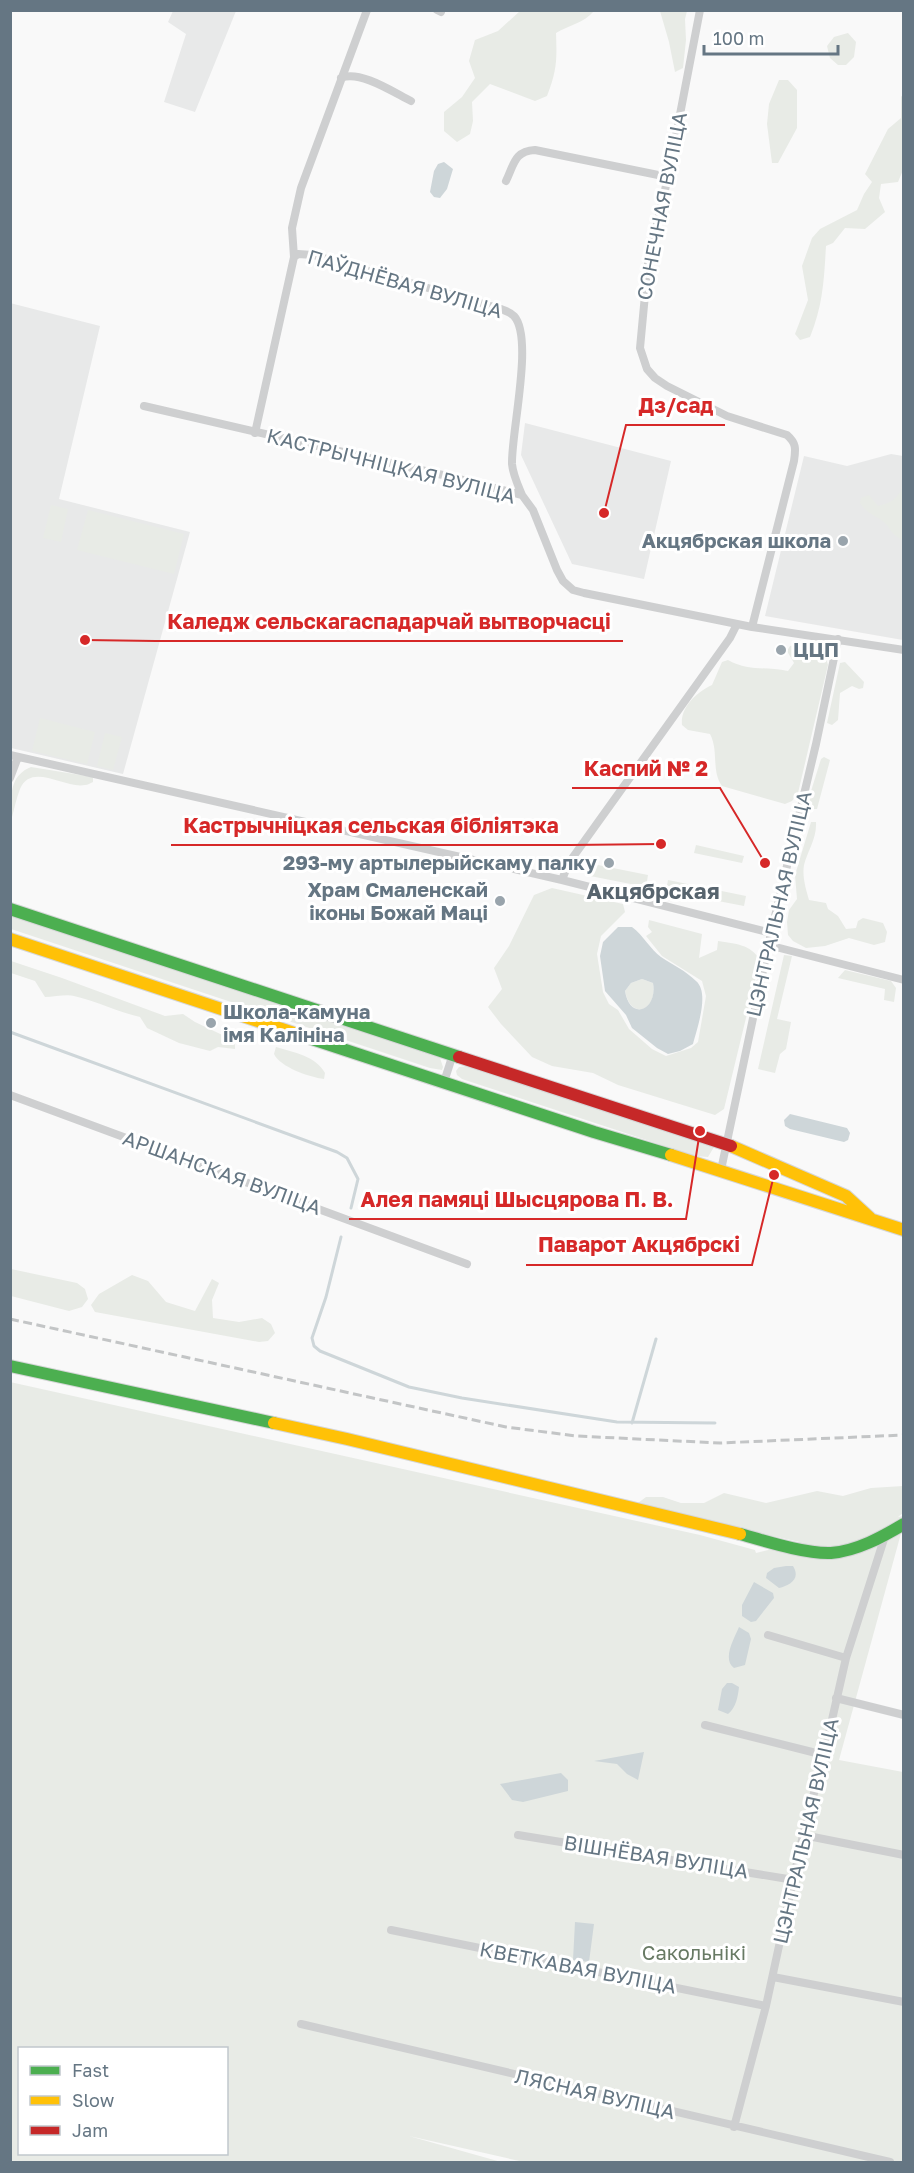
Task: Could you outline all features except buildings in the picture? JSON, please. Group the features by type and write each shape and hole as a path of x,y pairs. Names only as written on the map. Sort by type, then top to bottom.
{"street":[{"path":"294,257 292,228 295,210 367,10"},
{"name":"СОНЕЧНАЯ ВУЛІЦА","path":"700,10 668,177 648,263 639,348 642,360 655,378 667,386 727,416 787,435 794,441 796,448 752,627"},
{"path":"341,78 348,75 360,77 411,101"},
{"path":"506,182 518,156 524,151 535,150 668,177"},
{"name":"ПАЎДНЁВАЯ ВУЛІЦА","path":"255,433 294,257 298,254 314,255 501,309 514,316 519,328 522,360 512,466 522,495"},
{"name":"КАСТРЫЧНІЦКАЯ ВУЛІЦА","path":"144,406 522,495 533,510 557,570 563,581 573,590 752,627 903,650"},
{"path":"562,880 568,864 730,638 737,624"},
{"name":"ЦЭНТРАЛЬНАЯ ВУЛІЦА","path":"721,1170 768,945 816,744 838,639"},
{"path":"10,778 14,756 562,880 771,933"},
{"path":"10,909 725,1144 846,1196 870,1218"},
{"path":"10,939 594,1132 721,1170 903,1230"},
{"path":"768,945 903,980"},
{"path":"444,1082 453,1054"},
{"name":"АРШАНСКАЯ ВУЛІЦА","path":"10,1095 467,1264"},
{"path":"10,1366 347,1439 775,1544 829,1553 855,1548 885,1536 903,1524"},
{"name":"ЦЭНТРАЛЬНАЯ ВУЛІЦА","path":"734,2127 773,1977 803,1835 846,1658 885,1536"},
{"path":"768,1635 846,1658"},
{"path":"836,1698 903,1715"},
{"path":"705,1725 824,1755"},
{"name":"ВІШНЁВАЯ ВУЛІЦА","path":"518,1835 794,1880"},
{"path":"803,1835 903,1855"},
{"name":"КВЕТКАВАЯ ВУЛІЦА","path":"391,1930 766,2006"},
{"path":"773,1977 903,2002"},
{"name":"ЛЯСНАЯ ВУЛІЦА","path":"301,2024 890,2163"}],"shaded area":[{"path":"173,11 236,11 195,112 164,102 186,34 168,22"},
{"path":"444,162 453,169 447,189 440,198 434,197 430,192 434,171 438,164"},
{"path":"10,303 100,326 59,499 190,532 123,774 11,748"},
{"path":"525,423 671,461 644,579 572,564 521,455"},
{"name":"Акцябрская школа","path":"891,454 903,456 903,640 765,616 804,456 847,466"},
{"path":"618,927 632,927 657,954 696,981 700,986 702,1002 693,1044 668,1054 632,1028 626,1015 605,991 600,956 603,942","holes":["642,979 653,983 653,992 648,1006 643,1009 632,1007 625,991 631,983"]},
{"path":"790,1114 847,1128 850,1133 848,1140 844,1142 790,1129 785,1126 784,1120"},
{"path":"793,1566 796,1574 793,1581 787,1585 779,1588 766,1578 767,1573 774,1568"},
{"path":"754,1582 773,1593 774,1598 756,1621 751,1622 742,1616 742,1605"},
{"path":"739,1627 749,1633 751,1639 745,1665 734,1668 729,1654"},
{"path":"727,1683 739,1687 735,1705 728,1714 718,1710 722,1689"},
{"path":"644,1752 638,1780 627,1774 617,1764 594,1761"},
{"path":"561,1773 568,1780 568,1791 523,1802 512,1800 500,1784"},
{"path":"575,1922 594,1924 589,1962 573,1960"}],"green space":[{"path":"520,11 594,11 581,21 556,33 556,65 547,96 535,101 490,84 472,102 473,121 470,134 457,142 444,131 444,112 462,97 475,78 469,61 475,40 498,31"},
{"path":"660,11 687,11 683,68 675,72 669,42"},
{"path":"848,33 856,42 854,57 846,65 838,65 830,58 827,46 834,37"},
{"path":"779,80 788,80 797,90 797,128 778,163 772,163 767,124 769,104"},
{"path":"903,94 903,170 898,182 881,184 879,198 885,212 865,229 845,228 833,243 826,246 818,314 810,337 800,340 795,334 808,300 802,266 812,238 820,229 857,210 872,182 865,174 888,129 901,118"},
{"path":"903,487 904,540 895,535 883,521 867,511 860,503 861,498 869,495 878,506 887,503 898,495"},
{"path":"51,505 68,509 61,542 43,538"},
{"path":"88,510 184,534 174,574 77,550"},
{"path":"790,646 812,646 821,650 828,665 798,793 792,801 785,804 722,786 717,774 713,740 710,734 688,730 682,725 682,718 691,701 712,685 722,662 728,660 743,666 788,671 794,663 787,651"},
{"path":"845,662 864,682 863,688 852,686 840,693 838,720 832,725 827,723 840,663"},
{"path":"40,718 95,732 87,764 32,751"},
{"path":"105,733 122,737 113,770 97,766"},
{"path":"824,757 830,760 817,809 810,809 807,804 821,759"},
{"path":"31,767 93,777 93,782 77,785 40,777 25,781 20,789 11,821 12,789 18,776"},
{"path":"811,822 816,822 815,833 804,865 809,900 826,903 828,909 838,916 846,929 856,928 858,921 863,918 883,923 887,932 885,942 874,945 849,938 825,946 806,948 793,941 788,935 789,910 797,899 795,875"},
{"path":"696,845 744,856 742,863 694,853"},
{"path":"588,863 648,875 646,887 585,875"},
{"path":"668,880 746,896 744,906 666,891"},
{"path":"552,888 623,904 625,912 601,936 597,954 603,992 609,1004 618,1010 629,1029 652,1049 666,1056 691,1048 698,1042 706,996 702,981 662,956 646,936 652,932 648,927 649,920 702,934 699,958 717,950 718,941 747,948 760,960 724,1109 715,1115 618,1085 593,1073 552,1066 532,1057 501,1024 488,1007 502,989 494,968 509,946 534,895"},
{"path":"11,916 411,1047 440,1058 442,1070 430,1068 11,929"},
{"path":"784,955 792,956 777,1019 791,1022 786,1049 780,1054 775,1073 758,1069"},
{"path":"11,961 165,1016 183,1014 235,1041 235,1049 218,1047 210,1051 179,1043 147,1028 140,1017 74,996 45,997 35,981 11,973"},
{"path":"845,970 891,981 896,988 894,1002 884,1000 885,989 838,978"},
{"path":"642,979 653,983 652,1000 648,1006 638,1009 628,1001 625,991 631,983"},
{"path":"276,1047 316,1062 325,1073 324,1079 303,1074 282,1063 274,1054"},
{"path":"469,1066 714,1147 708,1157 695,1156 462,1079 457,1075 456,1071 459,1067"},
{"path":"11,1269 77,1283 85,1289 88,1299 82,1307 69,1311 11,1296"},
{"path":"132,1275 148,1281 166,1302 195,1311 212,1279 219,1283 212,1300 213,1318 239,1322 262,1318 271,1324 275,1333 268,1341 259,1342 95,1312 91,1305 99,1294"},
{"name":"Сакольнікі","path":"10,1382 700,1535 755,1550 756,1553 800,1542 642,1508 638,1503 646,1497 663,1497 681,1503 704,1503 724,1493 766,1503 817,1491 843,1496 871,1488 903,1486 903,1513 898,1517 903,1516 903,1526 839,1760 903,1772 903,2162 524,2162 409,2136 501,2162 11,2162"}],"waterway":[{"path":"10,1032 337,1152 347,1158 358,1179 351,1208"},
{"path":"341,1237 326,1297 312,1338 314,1346 320,1351 409,1387 462,1398 617,1422 715,1423"},
{"path":"632,1423 656,1339"}],"railway":[{"path":"10,1319 506,1427 576,1436 720,1443 904,1435"}],"traffic: fast":[{"path":"10,909 459,1057"},
{"path":"309,1038 671,1155"},
{"path":"10,1366 274,1423"},
{"path":"740,1534 797,1549 831,1553 860,1546 904,1524"}],"traffic: slow":[{"path":"10,939 309,1038"},
{"path":"731,1146 846,1196 870,1218"},
{"path":"671,1155 904,1230"},
{"path":"274,1423 740,1534"}],"traffic: jam":[{"path":"459,1057 731,1146"}],"place":[{"name":"Дз/сад","path":"604,513"},
{"name":"Акцябрская школа","path":"843,541"},
{"name":"Каледж сельскагаспадарчай вытворчасці","path":"85,640"},
{"name":"ЦЦП","path":"781,650"},
{"name":"Кастрычніцкая сельская бібліятэка","path":"661,844"},
{"name":"293-му артылерыйскаму палку","path":"609,863"},
{"name":"Каспий № 2","path":"765,863"},
{"name":"Храм Смаленскай іконы Божай Маці","path":"500,901"},
{"name":"Школа-камуна імя Калініна","path":"211,1023"},
{"name":"Алея памяці Шысцярова П. В.","path":"700,1131"},
{"name":"Паварот Акцябрскі","path":"774,1175"}],"district":[{"name":"Акцябрская","path":"653,891"}]}
